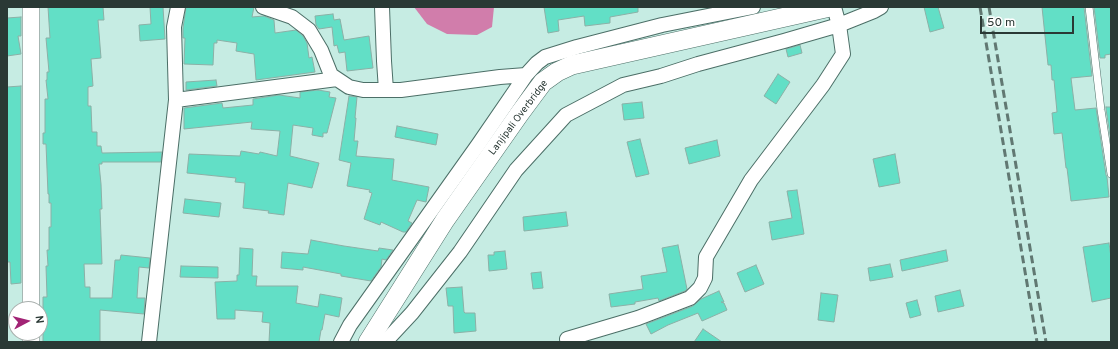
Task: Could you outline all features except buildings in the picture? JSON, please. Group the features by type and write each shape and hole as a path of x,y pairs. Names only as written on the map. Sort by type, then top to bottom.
{"main road":[{"name":"Lanjipali Overbridge","path":"368,342 445,220 543,82 557,72 572,65 830,7"}],"street":[{"path":"31,7 31,301"},
{"path":"149,342 176,100 174,27 178,7"},
{"path":"263,7 292,17 309,30 322,50 331,75 349,87 363,90 402,90 526,75"},
{"path":"382,7 386,90"},
{"path":"341,342 350,325 526,75 545,57 577,47 662,26 753,7"},
{"path":"567,339 590,337 690,298 700,288 705,278 706,256 752,180 823,85 843,54 839,25 834,7"},
{"path":"385,342 412,313 460,252 516,170 566,115 623,85 661,76 698,64 839,25 881,7"},
{"path":"176,100 337,79"}],"lane":[{"path":"1089,7 1101,110 1111,174"}],"shaded area":[{"path":"414,7 494,7 492,27 477,35 447,34 427,24"}],"railway":[{"path":"980,7 1037,342"},
{"path":"989,7 1046,342"}]}
